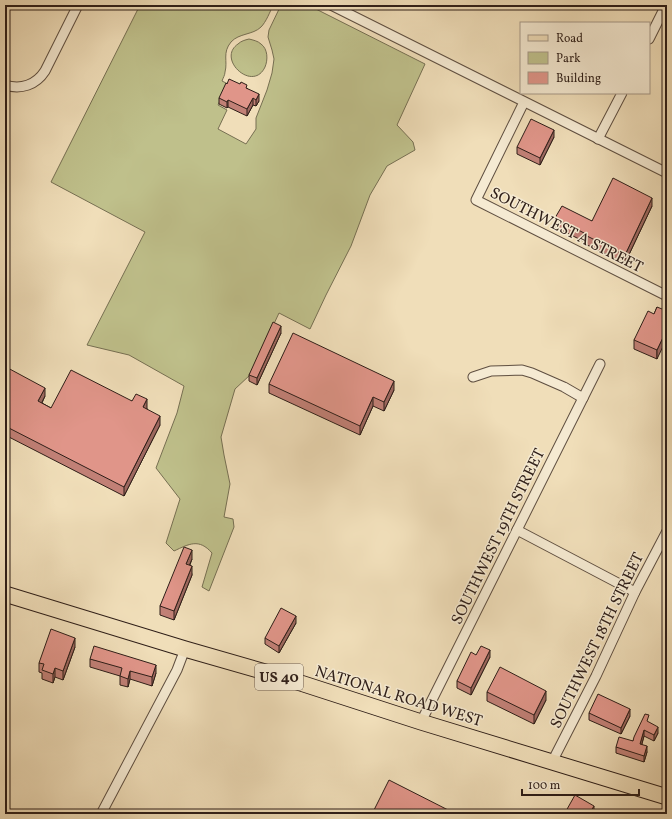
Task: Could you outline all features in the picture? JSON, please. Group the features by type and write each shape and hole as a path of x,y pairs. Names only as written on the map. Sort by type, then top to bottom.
{"main road":[{"name":"NATIONAL ROAD WEST","path":"5,594 279,676 422,722 667,797"}],"street":[{"path":"5,85 10,87 27,86 42,76 78,5"},
{"path":"331,5 667,173"},
{"path":"650,37 664,16 666,5"},
{"path":"598,139 621,94"},
{"name":"SOUTHWEST A STREET","path":"524,102 476,200 667,296"},
{"name":"SOUTHWEST 19TH STREET","path":"422,722 600,364"},
{"path":"473,377 491,371 522,370 564,387 583,398"},
{"path":"517,530 635,592"},
{"name":"SOUTHWEST 18TH STREET","path":"552,762 596,676 635,592 667,531"},
{"path":"101,814 177,670 185,649"}],"green space":[{"path":"140,5 273,5 261,27 258,30 234,39 228,46 226,53 226,68 222,81 228,84 218,105 227,110 218,129 246,144 256,129 256,118 272,73 274,59 268,37 269,30 281,5 308,5 425,64 397,125 413,142 415,150 387,166 370,195 351,246 310,329 279,313 250,375 235,389 221,437 230,484 224,517 233,519 234,527 209,591 202,587 212,553 203,545 198,544 184,546 174,551 166,543 180,499 156,468 177,413 184,386 129,355 87,345 145,232 51,182"},
{"path":"249,39 257,41 261,44 267,55 265,67 259,74 253,76 245,75 239,71 231,58 232,50 242,41"}],"building":[{"path":"229,79 240,84 241,82 247,85 246,88 259,94 256,100 253,98 247,109 228,100 227,102 219,98"},
{"path":"531,119 554,130 540,158 517,147"},
{"path":"613,178 652,198 625,255 555,218 562,206 592,221"},
{"path":"657,307 667,311 665,319 667,320 667,329 657,350 634,340 648,311 654,314"},
{"path":"273,322 281,326 257,378 249,375"},
{"path":"293,333 394,381 384,402 373,397 360,426 269,384"},
{"path":"6,367 45,388 38,401 51,408 71,370 132,401 136,394 147,399 143,407 160,416 124,487 5,426"},
{"path":"184,547 192,550 186,564 192,566 174,611 160,606"},
{"path":"281,608 296,616 279,646 265,638"},
{"path":"51,629 75,638 63,671 55,668 53,674 42,670 44,664 39,663"},
{"path":"94,646 156,665 152,677 130,671 128,679 120,676 122,668 90,659"},
{"path":"481,646 490,650 471,688 457,681 471,652 476,655"},
{"path":"500,667 546,691 534,715 487,692"},
{"path":"598,694 630,709 621,728 589,713"},
{"path":"645,714 649,715 647,721 658,727 654,735 644,730 640,744 647,746 644,756 616,747 619,737 633,741"},
{"path":"389,780 456,814 372,814"},
{"path":"575,795 594,806 589,814 573,814 566,811"}]}
